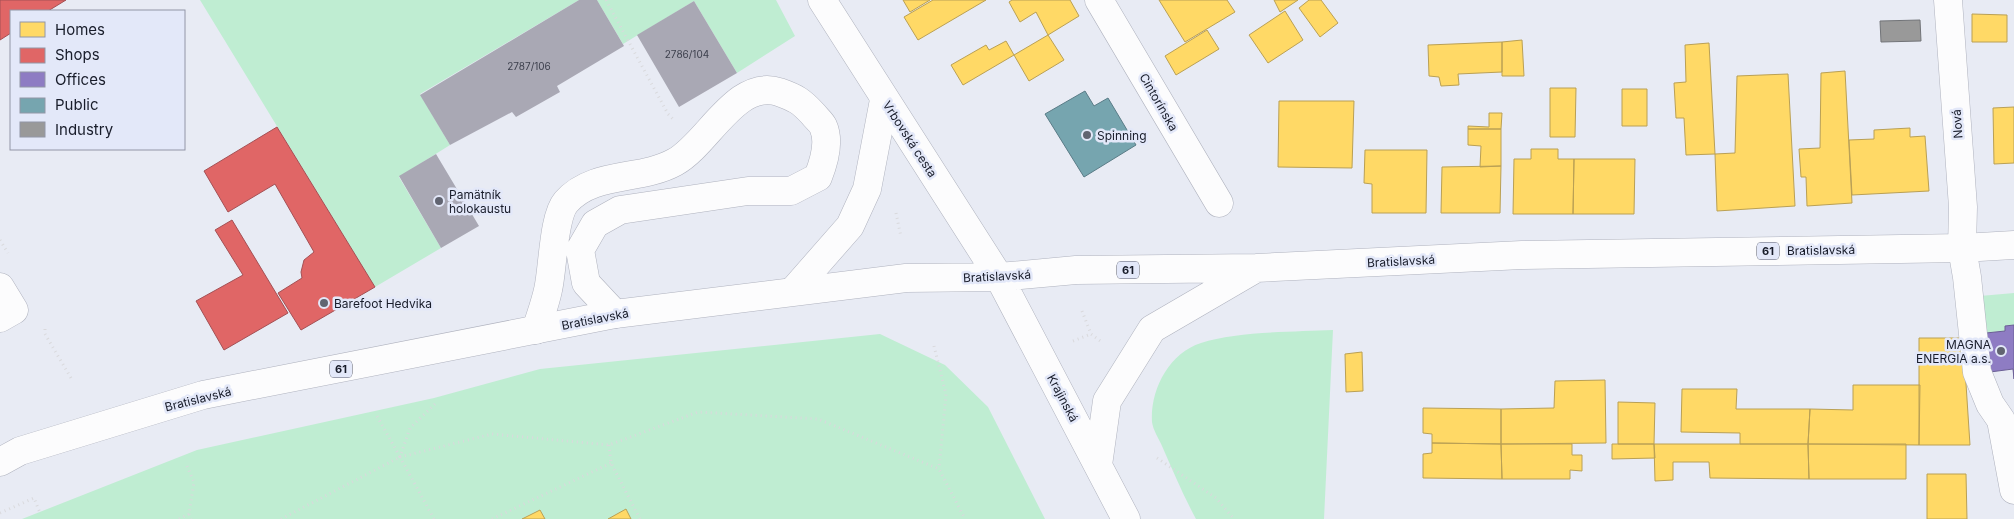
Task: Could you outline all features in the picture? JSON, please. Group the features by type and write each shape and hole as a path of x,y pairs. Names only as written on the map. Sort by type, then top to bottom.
{"main road":[{"name":"Vrbovská cesta","path":"822,0 884,100 999,277"},
{"name":"Cintorínska","path":"1099,0 1219,203"},
{"name":"Nová","path":"1948,0 1963,207 1962,248 1977,372 1990,404 2001,420 2014,490"},
{"path":"536,330 548,291 557,222 565,203 580,191 609,178 657,169 675,162 698,144 732,106 754,91 775,91 799,99 823,126 826,156 818,177 792,191 748,191 620,210 595,224 580,250 586,283 615,314"},
{"path":"793,291 850,226 867,189 884,100"},
{"name":"Bratislavská","path":"7,453 204,396 615,314 906,278 999,277 1076,270 1256,268 1522,255 1962,248 2014,245"},
{"path":"1098,465 1108,401 1152,328 1256,268"},
{"name":"Krajinská","path":"999,277 1126,519"},
{"path":"0,287 14,310 0,318"}],"path":[{"path":"895,209 901,237"},
{"path":"1071,342 1091,334 1082,311"},
{"path":"934,346 946,394 939,469 964,519"},
{"path":"400,457 410,428 436,403"},
{"path":"281,519 400,457 492,434 609,445 698,412 818,420 939,469"},
{"path":"377,416 434,519"},
{"path":"609,445 611,463 640,519"},
{"path":"1157,458 1216,498 1234,519"},
{"path":"492,519 611,463"},
{"path":"186,464 194,482 189,514 191,519"},
{"path":"0,514 34,498 40,513"},
{"path":"179,519 189,514"}],"green space":[{"path":"200,0 579,0 420,94 450,145 399,177 441,248 375,287"},
{"path":"597,0 776,0 795,36 737,73 694,1 623,44"},
{"path":"2014,293 2014,325 2005,326 2005,331 1986,333 1980,296"},
{"path":"1333,330 1324,519 1196,519 1182,492 1152,422 1154,398 1164,374 1171,364 1190,348 1215,339 1266,333"},
{"path":"880,334 945,365 988,407 1045,519 22,519 197,450 434,398 540,369"}],"building: Homes":[{"path":"903,0 930,0 910,12"},
{"path":"933,0 986,0 918,40 904,17"},
{"path":"1012,0 1070,0 1079,16 1048,35 1036,12 1020,22 1009,2"},
{"path":"1159,0 1227,0 1235,12 1185,42"},
{"path":"1274,0 1298,0 1280,12"},
{"path":"1309,0 1321,0 1338,23 1320,37 1299,8"},
{"path":"1285,11 1303,40 1268,63 1249,35"},
{"path":"1972,14 2007,15 2007,42 1972,42"},
{"path":"1207,30 1219,49 1176,75 1165,56"},
{"path":"1048,35 1064,60 1029,81 1014,55"},
{"path":"1522,40 1524,76 1502,76 1502,42"},
{"path":"1006,41 1014,55 963,85 951,65 986,45 989,50"},
{"path":"1502,42 1502,72 1458,74 1459,85 1441,86 1439,77 1429,76 1428,45"},
{"path":"1709,43 1715,154 1686,155 1684,118 1676,118 1674,83 1686,82 1685,45"},
{"path":"1845,71 1852,203 1807,206 1806,177 1801,177 1799,149 1820,148 1821,73"},
{"path":"1788,74 1795,206 1717,211 1715,154 1735,153 1737,76"},
{"path":"1550,88 1576,88 1575,137 1550,137"},
{"path":"1622,89 1647,89 1647,126 1622,126"},
{"path":"1279,101 1354,101 1352,168 1278,167"},
{"path":"2014,107 2014,163 1994,164 1993,108"},
{"path":"1489,113 1502,113 1501,129 1468,129 1468,126 1489,127"},
{"path":"1910,128 1910,137 1925,136 1929,191 1852,195 1849,140 1874,139 1874,130"},
{"path":"1468,129 1501,129 1501,166 1480,167 1481,146 1468,145"},
{"path":"1531,149 1558,149 1558,159 1574,159 1573,214 1513,214 1514,159 1531,159"},
{"path":"1365,150 1427,150 1426,213 1372,213 1372,184 1364,183"},
{"path":"1574,159 1635,159 1634,214 1573,214"},
{"path":"1501,166 1500,213 1441,213 1442,167"},
{"path":"1919,338 1963,338 1970,445 1919,445"},
{"path":"1362,352 1363,391 1346,392 1345,354"},
{"path":"1605,380 1606,443 1501,444 1501,409 1554,408 1555,381"},
{"path":"1853,385 1920,385 1919,445 1808,444 1810,409 1853,410"},
{"path":"1682,389 1737,389 1736,409 1810,409 1808,444 1740,444 1740,433 1681,432"},
{"path":"1618,402 1655,403 1654,444 1618,444"},
{"path":"1423,408 1501,409 1501,444 1432,443 1432,434 1423,433"},
{"path":"1432,443 1501,444 1502,479 1423,478 1423,454 1432,453"},
{"path":"1501,444 1572,444 1572,455 1582,455 1582,471 1570,470 1570,479 1502,479"},
{"path":"1612,444 1654,444 1655,458 1612,459"},
{"path":"1654,444 1808,444 1809,479 1710,478 1709,462 1673,462 1673,480 1655,481"},
{"path":"1808,444 1906,444 1906,479 1809,479"},
{"path":"1927,474 1966,474 1967,519 1927,519"},
{"path":"626,509 631,519 608,519"},
{"path":"540,510 545,519 522,519"}],"building: Shops":[{"path":"0,0 66,0 50,10 10,10 10,34 0,40"},
{"path":"277,127 375,287 301,330 278,293 302,278 301,272 304,260 314,252 275,184 228,212 204,171"},
{"path":"232,220 288,313 224,350 196,301 243,275 215,230"}],"building: Offices":[{"name":"MAGNA ENERGIA a.s.","path":"2014,325 2014,379 2013,369 1990,372 1986,333 2005,331 2005,326"}],"building: Public":[{"path":"1085,91 1094,106 1108,98 1136,145 1084,177 1045,114"}],"building: Industry":[{"path":"1920,20 1921,41 1881,42 1880,21"}],"building: Other":[{"path":"579,0 597,0 624,46 557,86 560,92 516,117 512,112 450,145 420,95"},
{"path":"694,1 737,73 679,107 637,35"},
{"name":"Pamätník holokaustu","path":"436,154 479,226 441,248 399,176"}],"place":[{"name":"Spinning","path":"1087,135"},
{"name":"Pamätník holokaustu","path":"439,201"},
{"name":"Barefoot Hedvika","path":"324,303"},
{"name":"MAGNA ENERGIA a.s.","path":"2001,351"}]}
